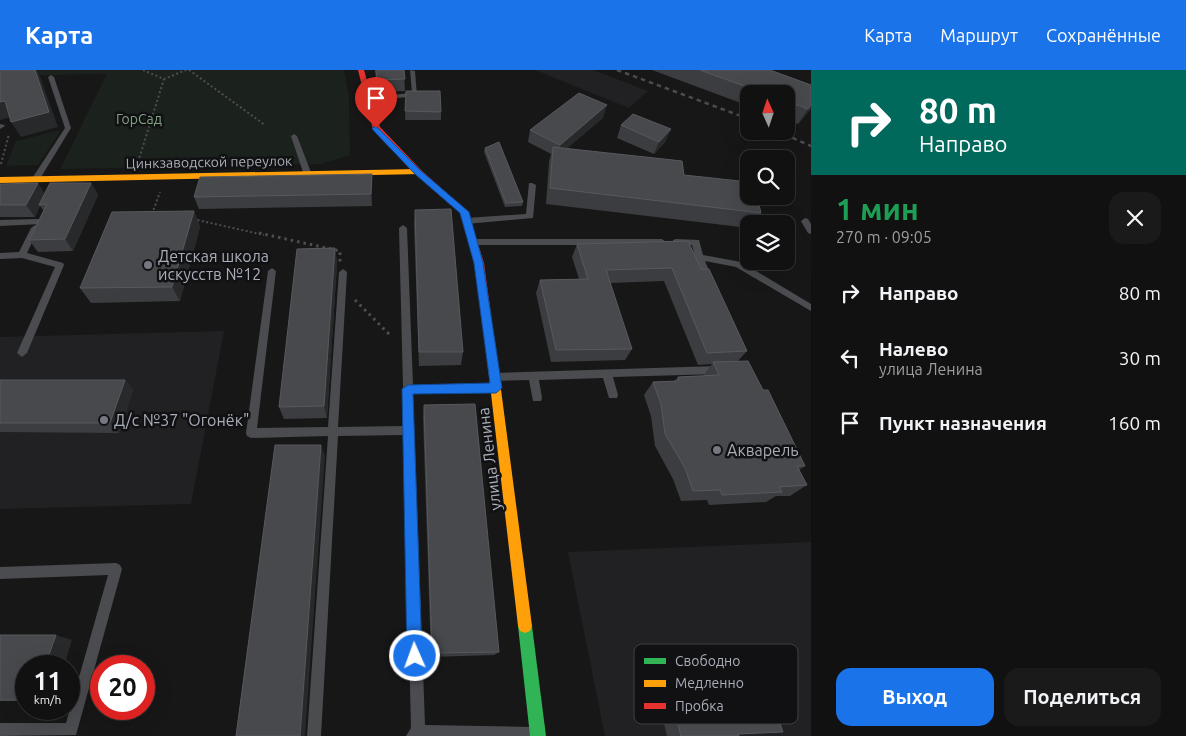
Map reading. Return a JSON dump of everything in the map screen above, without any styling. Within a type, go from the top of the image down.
[{"type":"street","name":"улица Ленина","points":[[361,70],[376,128],[418,172],[464,212],[479,263],[496,382],[538,735]]},
{"type":"street","name":"Цинкзаводской переулок","points":[[0,180],[35,180],[58,183],[418,172]]},
{"type":"lane","points":[[368,99],[415,95],[412,71]]},
{"type":"lane","points":[[35,180],[68,128],[51,77]]},
{"type":"lane","points":[[294,136],[308,175]]},
{"type":"lane","points":[[466,220],[530,216],[532,185]]},
{"type":"lane","points":[[22,255],[43,213]]},
{"type":"lane","points":[[805,220],[811,231]]},
{"type":"lane","points":[[0,223],[38,222]]},
{"type":"lane","points":[[403,228],[408,352],[407,430],[416,735],[538,735]]},
{"type":"lane","points":[[473,242],[696,242],[699,257],[714,292]]},
{"type":"lane","points":[[0,256],[22,255],[60,266],[22,353]]},
{"type":"lane","points":[[699,257],[738,264],[811,308]]},
{"type":"lane","points":[[272,271],[251,433],[407,430]]},
{"type":"lane","points":[[314,736],[335,432],[343,272]]},
{"type":"lane","points":[[408,389],[496,382],[532,376],[732,370]]},
{"type":"lane","points":[[607,374],[613,395]]},
{"type":"lane","points":[[532,376],[537,398]]},
{"type":"lane","points":[[0,572],[116,569],[71,730],[0,730]]},
{"type":"path","points":[[143,70],[164,79],[188,70],[265,125]]},
{"type":"path","points":[[138,162],[164,79]]},
{"type":"path","points":[[0,167],[9,139]]},
{"type":"path","points":[[150,219],[162,186]]},
{"type":"path","points":[[188,219],[197,219],[340,251],[340,285],[408,352]]},
{"type":"shaded area","points":[[535,70],[593,70],[648,91],[629,108]]},
{"type":"shaded area","name":"Д/с №37 \"Огонёк\"","points":[[224,331],[191,504],[0,509],[0,337]]},
{"type":"shaded area","points":[[811,542],[811,736],[605,736],[568,552]]},
{"type":"green space","name":"ГорСад","points":[[0,70],[344,70],[349,98],[350,155],[321,164],[60,169],[107,74],[0,76]]},
{"type":"green space","points":[[61,130],[38,165],[6,166],[16,141]]},
{"type":"building","points":[[0,70],[35,70],[49,112],[11,122],[5,101],[0,102]]},
{"type":"building","points":[[376,70],[404,70],[405,79],[377,80]]},
{"type":"building","points":[[700,70],[770,70],[811,85],[811,105],[808,109],[795,104],[795,85],[741,85]]},
{"type":"building","points":[[406,91],[440,91],[441,112],[405,111]]},
{"type":"building","points":[[579,93],[607,105],[560,145],[530,130]]},
{"type":"building","points":[[633,114],[671,129],[659,142],[621,125]]},
{"type":"building","points":[[499,142],[523,202],[506,203],[485,148]]},
{"type":"building","points":[[553,147],[682,161],[684,175],[740,181],[740,205],[759,205],[761,213],[550,188]]},
{"type":"building","points":[[372,174],[371,194],[194,197],[200,177]]},
{"type":"building","points":[[38,183],[26,205],[0,205],[0,184]]},
{"type":"building","points":[[50,183],[91,183],[65,239],[29,240],[47,204],[39,205]]},
{"type":"building","points":[[451,209],[463,352],[419,352],[415,210]]},
{"type":"building","name":"Детская школа искусств №12","points":[[194,211],[172,287],[80,288],[112,212]]},
{"type":"building","points":[[688,241],[701,269],[709,269],[747,351],[707,353],[672,268],[606,270],[632,349],[556,350],[540,280],[588,279],[577,244]]},
{"type":"building","points":[[335,248],[324,406],[279,407],[297,249]]},
{"type":"building","name":"Акварель","points":[[748,361],[763,390],[768,390],[805,466],[797,466],[807,485],[779,487],[782,492],[722,495],[720,490],[693,491],[685,468],[665,434],[661,404],[653,382],[679,381],[678,377],[719,375],[713,362]]},
{"type":"building","points":[[0,380],[125,380],[110,423],[0,423]]},
{"type":"building","points":[[475,404],[499,652],[432,653],[424,405]]},
{"type":"building","points":[[275,445],[321,445],[300,736],[236,736]]},
{"type":"building","points":[[0,635],[56,635],[49,655],[15,655],[15,700],[0,700]]},
{"type":"building","points":[[678,724],[780,724],[783,732],[738,734],[739,736],[681,736]]},
{"type":"railway","points":[[617,70],[740,116]]},
{"type":"railway","points":[[795,139],[811,146]]},
{"type":"traffic: fast","points":[[525,626],[538,736]]},
{"type":"traffic: slow","points":[[0,180],[418,172]]},
{"type":"traffic: slow","points":[[492,359],[525,626]]},
{"type":"traffic: jam","points":[[361,70],[376,128],[418,172],[464,212],[479,263],[492,359]]},
{"type":"place","name":"Детская школа искусств №12","points":[[148,265]]},
{"type":"place","name":"Д/с №37 \"Огонёк\"","points":[[104,420]]},
{"type":"place","name":"Акварель","points":[[717,450]]},
{"type":"route","points":[[376,128],[418,172],[464,212],[479,263],[496,388],[408,389],[407,430],[415,656]]}]
